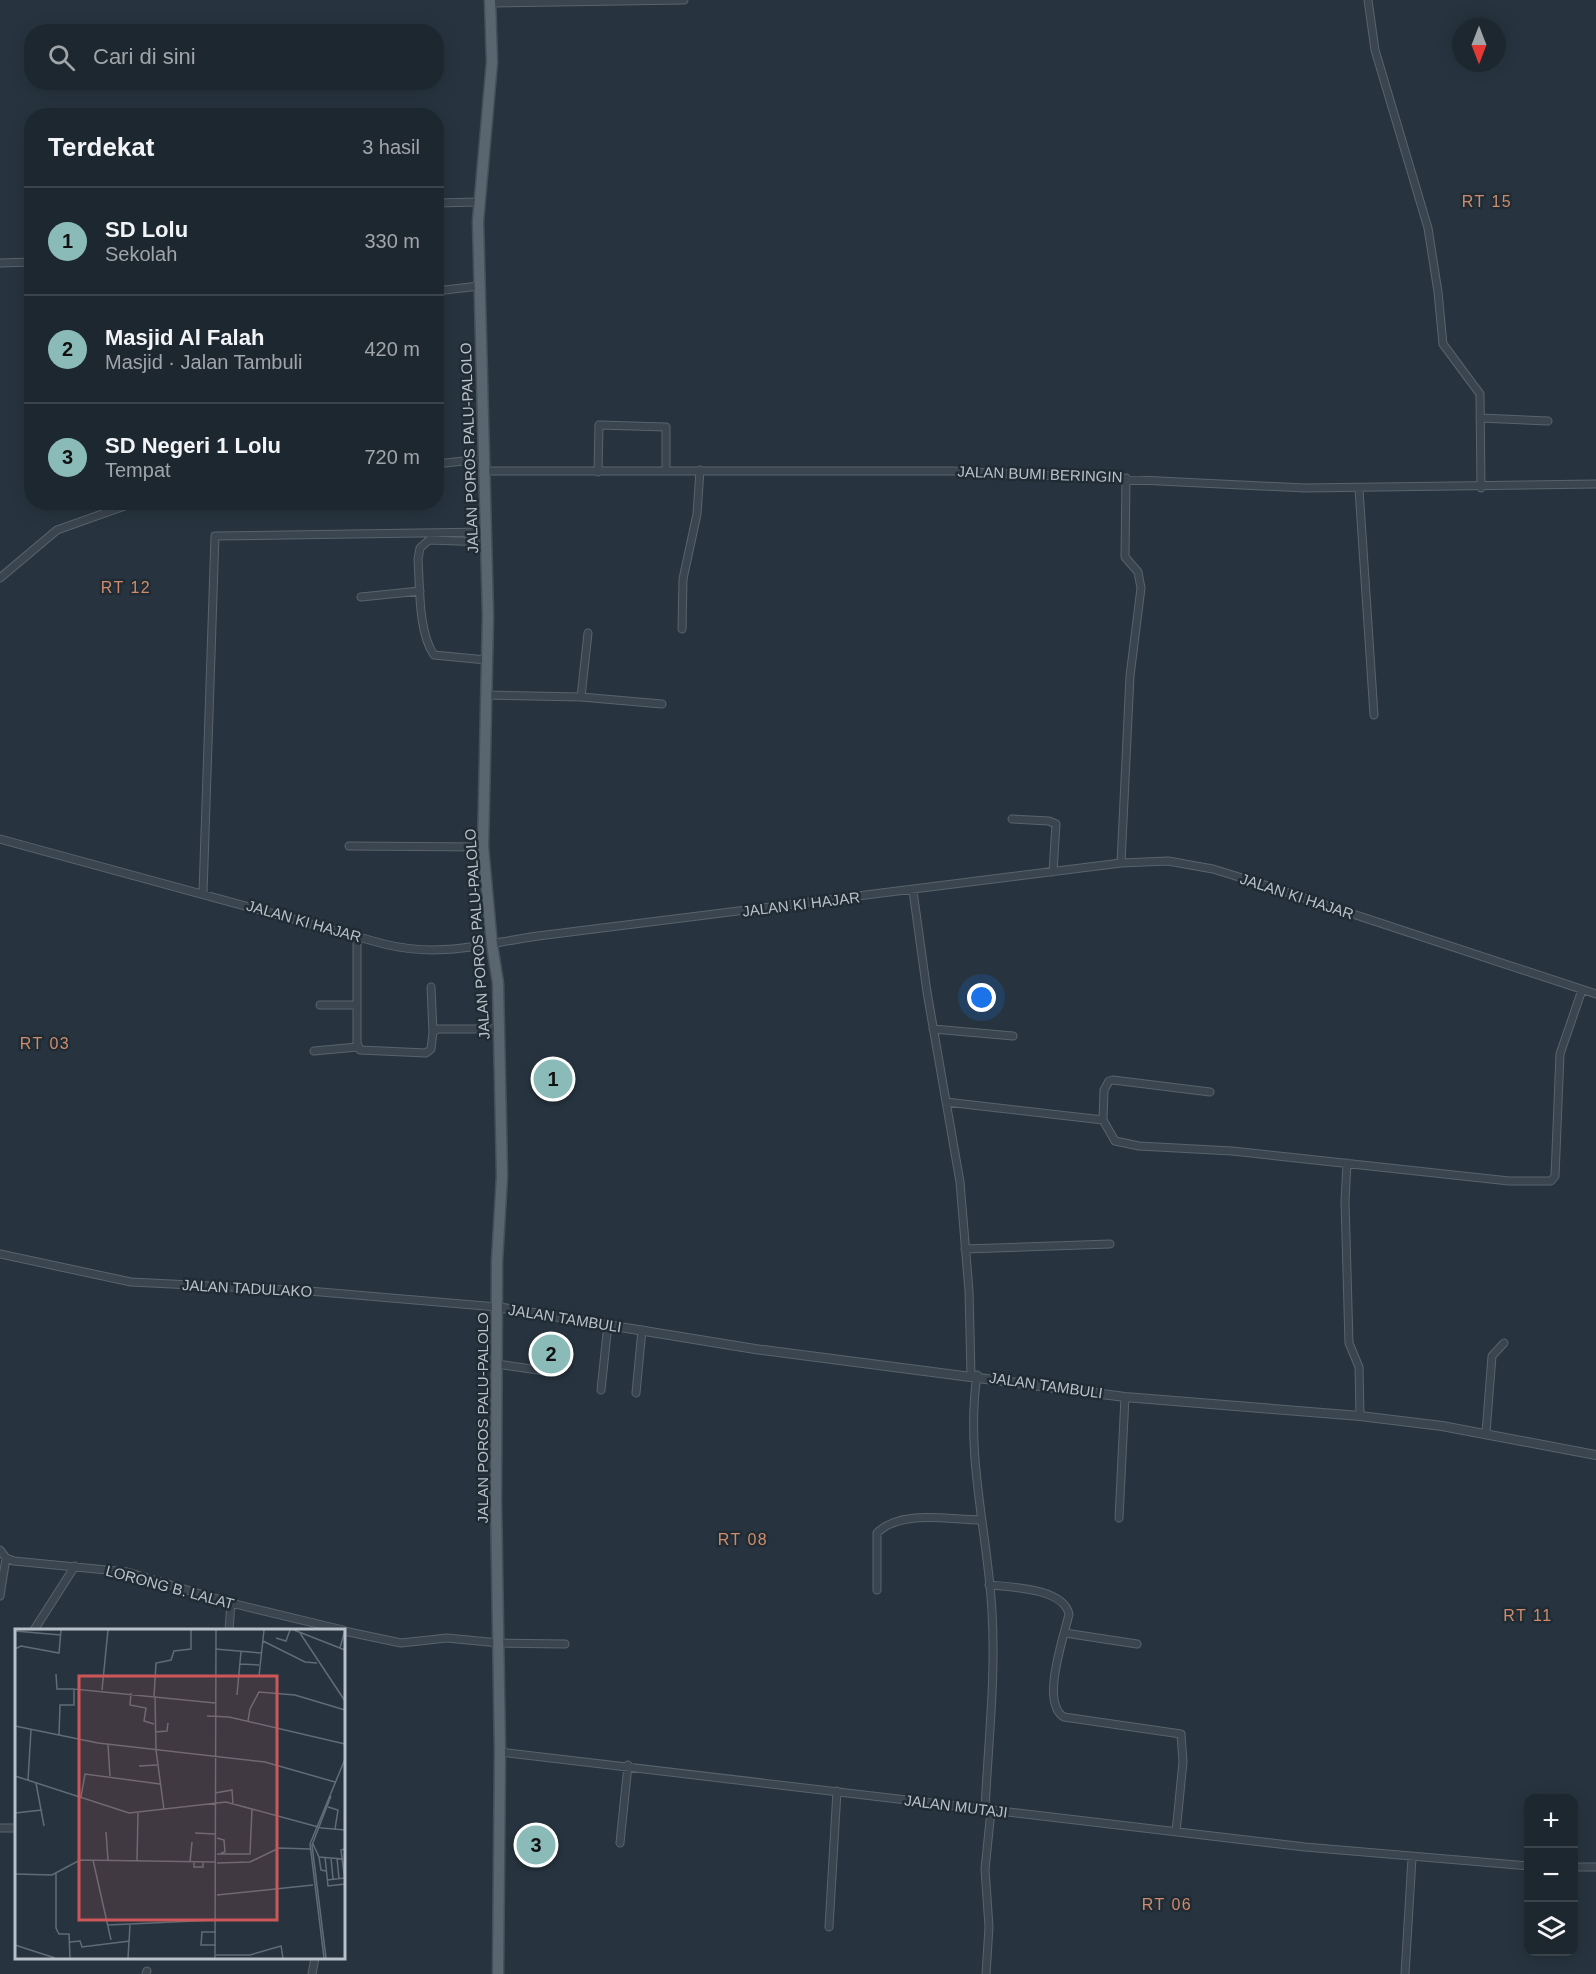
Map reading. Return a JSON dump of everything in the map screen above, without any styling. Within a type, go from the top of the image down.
[{"type":"main road","name":"JALAN POROS PALU-PALOLO","points":[[490,2],[492,62],[479,202],[479,286],[486,537],[483,846],[492,945],[498,983],[502,1176],[497,1307],[500,1752],[498,1974]]},
{"type":"street","points":[[490,2],[684,0]]},
{"type":"street","points":[[1368,0],[1375,50],[1428,228],[1443,344],[1480,394],[1481,488]]},
{"type":"street","points":[[444,203],[479,202]]},
{"type":"street","points":[[0,263],[24,262]]},
{"type":"street","points":[[444,290],[479,286]]},
{"type":"street","points":[[1480,417],[1548,421]]},
{"type":"street","points":[[598,472],[599,425],[666,427],[666,470]]},
{"type":"street","points":[[444,464],[483,459]]},
{"type":"street","points":[[682,629],[683,579],[697,514],[700,470]]},
{"type":"street","name":"JALAN BUMI BERINGIN","points":[[483,471],[914,470],[1359,489],[1596,484]]},
{"type":"street","points":[[1121,863],[1130,676],[1141,588],[1137,572],[1125,557],[1126,478]]},
{"type":"street","points":[[1359,489],[1374,715]]},
{"type":"street","points":[[0,578],[57,530],[113,510]]},
{"type":"street","points":[[203,893],[215,536],[486,537]]},
{"type":"street","points":[[486,537],[426,541],[419,552],[420,591],[428,645],[434,655],[486,660]]},
{"type":"street","points":[[361,597],[420,591]]},
{"type":"street","points":[[581,697],[588,633]]},
{"type":"street","points":[[485,695],[581,697],[662,704]]},
{"type":"street","points":[[1012,819],[1049,821],[1056,824],[1053,872]]},
{"type":"street","name":"JALAN KI HAJAR","points":[[0,839],[411,951],[451,951],[538,936],[914,891],[1121,863],[1168,861],[1213,869],[1596,994]]},
{"type":"street","points":[[349,846],[483,846]]},
{"type":"street","points":[[914,891],[933,1029],[960,1182],[974,1375],[973,1438],[980,1520],[989,1585],[992,1637],[985,1869],[989,1927],[986,1974]]},
{"type":"street","points":[[357,936],[357,1047]]},
{"type":"street","points":[[314,1051],[357,1047],[365,1051],[428,1052],[433,1032],[431,987]]},
{"type":"street","points":[[1210,1092],[1113,1080],[1106,1084],[1104,1090],[1103,1120],[1112,1138],[1131,1144],[1516,1181],[1554,1179],[1560,1054],[1582,990]]},
{"type":"street","points":[[320,1005],[356,1005]]},
{"type":"street","points":[[433,1032],[441,1029],[499,1029]]},
{"type":"street","points":[[933,1029],[1013,1036]]},
{"type":"street","points":[[946,1102],[1103,1120]]},
{"type":"street","points":[[1347,1163],[1345,1201],[1348,1343],[1359,1367],[1360,1416]]},
{"type":"street","points":[[965,1249],[1110,1244]]},
{"type":"street","name":"JALAN TADULAKO","points":[[0,1254],[131,1282],[309,1291],[497,1307]]},
{"type":"street","name":"JALAN TAMBULI","points":[[497,1307],[755,1349],[974,1375],[1125,1396],[1360,1416],[1486,1433],[1596,1455]]},
{"type":"street","points":[[601,1390],[608,1324]]},
{"type":"street","points":[[636,1393],[642,1330]]},
{"type":"street","points":[[1486,1433],[1492,1356],[1504,1343]]},
{"type":"street","points":[[497,1364],[545,1371]]},
{"type":"street","points":[[1119,1518],[1125,1396]]},
{"type":"street","points":[[877,1590],[877,1533],[885,1525],[897,1520],[915,1519],[980,1520]]},
{"type":"street","points":[[0,1550],[6,1558],[0,1596]]},
{"type":"street","name":"LORONG B. LALAT","points":[[6,1558],[23,1563],[127,1572],[231,1603],[339,1629]]},
{"type":"street","points":[[35,1629],[75,1566]]},
{"type":"street","points":[[989,1585],[1029,1589],[1060,1600],[1068,1608],[1069,1614],[1053,1687],[1055,1707],[1059,1714],[1064,1717],[1182,1735],[1183,1762],[1176,1832]]},
{"type":"street","points":[[229,1629],[231,1603]]},
{"type":"street","name":"LORONG B. LALAT","points":[[345,1630],[395,1642],[447,1638],[499,1643],[565,1644]]},
{"type":"street","points":[[1065,1633],[1137,1644]]},
{"type":"street","name":"JALAN MUTAJI","points":[[500,1752],[1176,1832],[1412,1858],[1524,1866]]},
{"type":"street","points":[[620,1843],[628,1766]]},
{"type":"street","points":[[829,1927],[837,1791]]},
{"type":"street","points":[[1405,1974],[1412,1858]]},
{"type":"street","points":[[1578,1867],[1596,1867]]},
{"type":"street","points":[[312,1974],[315,1959]]},
{"type":"place","name":"SD Lolu","points":[[553,1079]]},
{"type":"place","name":"Masjid Al Falah","points":[[551,1354]]},
{"type":"place","name":"SD Negeri 1 Lolu","points":[[536,1845]]},
{"type":"district","name":"RT 15","points":[[1487,201]]},
{"type":"district","name":"RT 12","points":[[126,587]]},
{"type":"district","name":"RT 03","points":[[45,1043]]},
{"type":"district","name":"RT 08","points":[[743,1539]]},
{"type":"district","name":"RT 11","points":[[1528,1615]]},
{"type":"district","name":"RT 06","points":[[1167,1904]]}]
